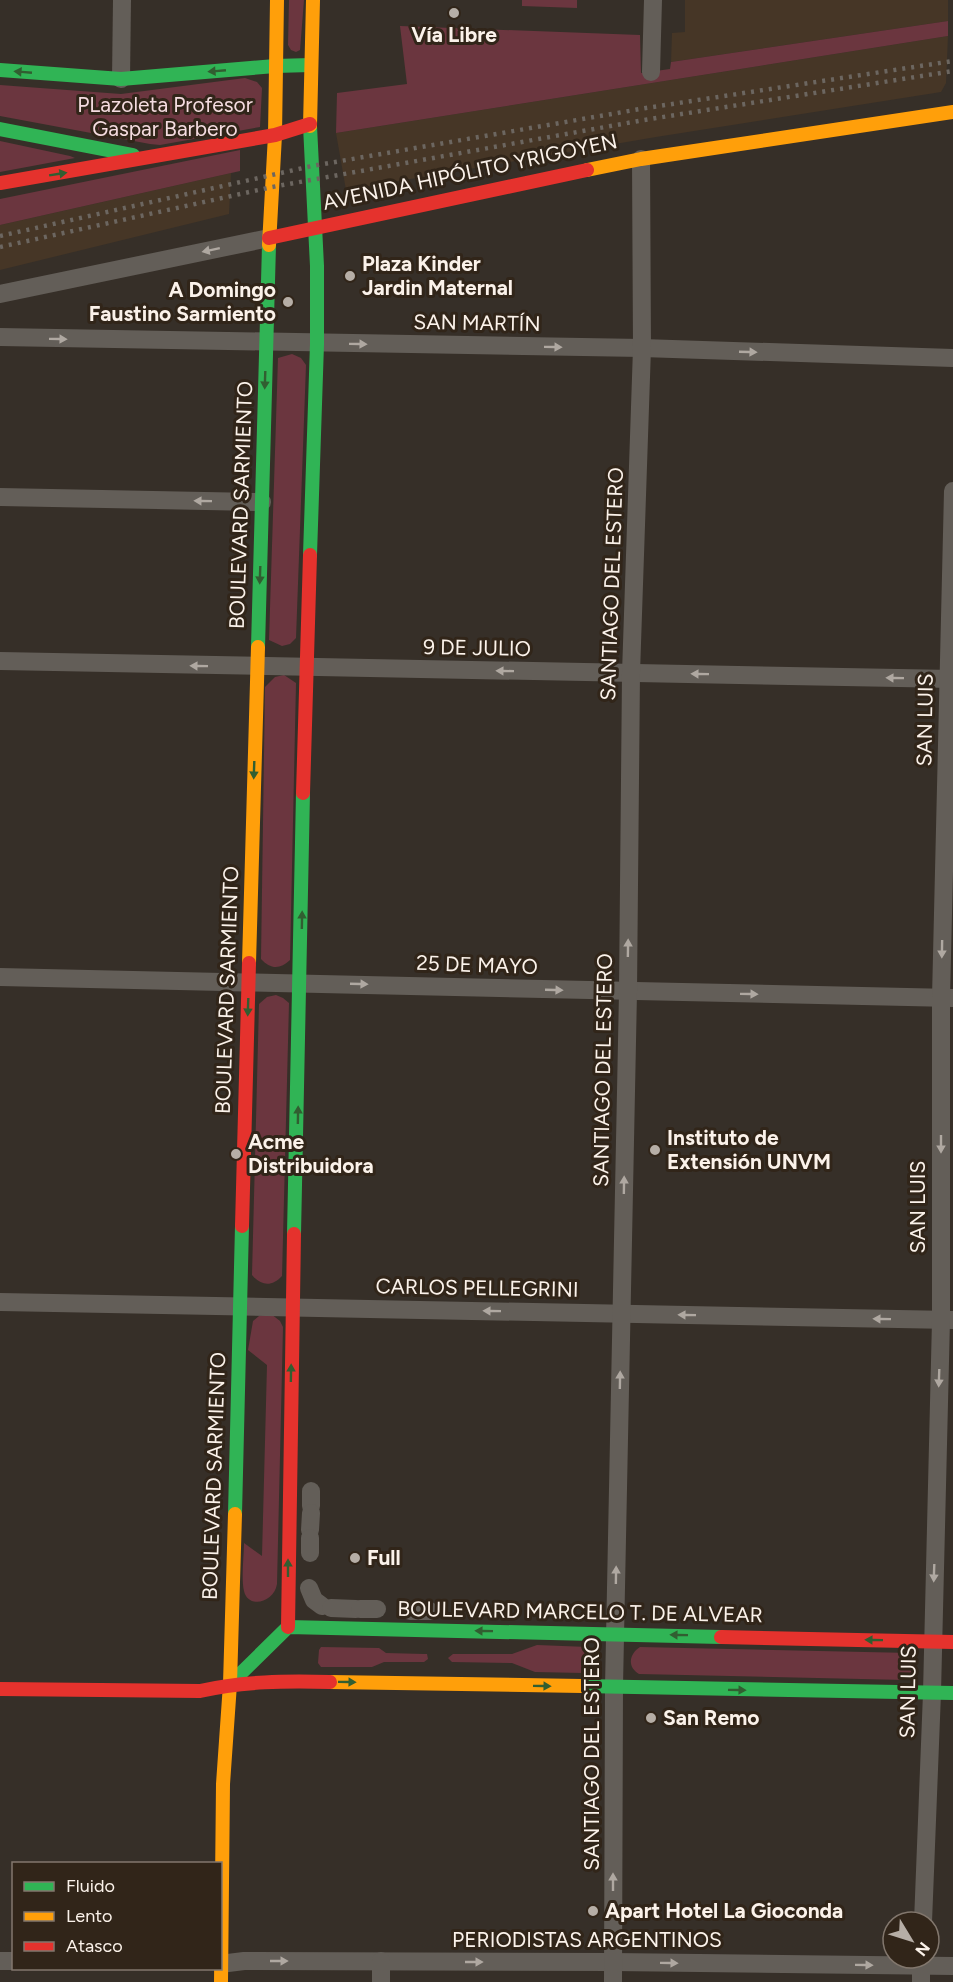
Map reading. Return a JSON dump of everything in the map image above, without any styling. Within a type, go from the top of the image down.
[{"type":"main road","name":"BOULEVARD SARMIENTO","points":[[222,1905],[269,238],[275,135],[277,0]]},
{"type":"main road","points":[[230,1684],[288,1627],[306,667],[317,344],[317,266],[310,124],[313,0]]},
{"type":"main road","points":[[0,70],[121,79],[311,65]]},
{"type":"main road","name":"AVENIDA HIPÓLITO YRIGOYEN","points":[[269,238],[641,159],[953,112]]},
{"type":"main road","points":[[0,183],[275,135],[310,124]]},
{"type":"main road","points":[[0,129],[147,158]]},
{"type":"main road","name":"BOULEVARD MARCELO T. DE ALVEAR","points":[[288,1627],[953,1642]]},
{"type":"main road","points":[[177,1677],[200,1678],[230,1684]]},
{"type":"main road","points":[[0,1689],[200,1691],[230,1684],[288,1682],[953,1693]]},
{"type":"street","points":[[121,79],[122,0]]},
{"type":"street","points":[[651,72],[653,0]]},
{"type":"street","name":"SANTIAGO DEL ESTERO","points":[[613,1982],[614,1687],[628,992],[631,673],[642,348],[641,159]]},
{"type":"street","name":"AVENIDA HIPÓLITO YRIGOYEN","points":[[0,294],[269,238]]},
{"type":"street","name":"SAN MARTÍN","points":[[0,338],[642,348],[953,358]]},
{"type":"street","name":"SAN LUIS","points":[[923,1910],[932,1642],[947,1320],[947,998],[953,491]]},
{"type":"street","points":[[0,497],[262,502]]},
{"type":"street","name":"9 DE JULIO","points":[[0,662],[950,679]]},
{"type":"street","name":"25 DE MAYO","points":[[0,977],[947,998]]},
{"type":"street","name":"CARLOS PELLEGRINI","points":[[0,1302],[947,1320]]},
{"type":"street","points":[[309,1588],[314,1600],[326,1607],[364,1609]]},
{"type":"street","points":[[410,1611],[430,1611]]},
{"type":"street","name":"PERIODISTAS ARGENTINOS","points":[[222,1965],[244,1961],[613,1962],[881,1968]]},
{"type":"street","points":[[381,1961],[381,1982]]},
{"type":"shaded area","points":[[685,0],[948,0],[948,21],[671,62],[672,33],[685,32]]},
{"type":"shaded area","points":[[948,36],[946,83],[941,92],[656,137],[346,190],[336,133]]},
{"type":"shaded area","points":[[231,173],[229,214],[0,270],[0,225]]},
{"type":"green space","points":[[289,0],[304,0],[300,50],[296,52],[288,45]]},
{"type":"green space","points":[[522,0],[577,0],[577,8],[522,6]]},
{"type":"green space","points":[[948,21],[948,36],[336,133],[337,93],[407,84],[400,26],[640,35],[641,73],[670,69],[671,62]]},
{"type":"green space","name":"PLazoleta Profesor Gaspar Barbero","points":[[245,78],[257,82],[262,88],[260,127],[160,145],[0,116],[0,85],[121,94]]},
{"type":"green space","points":[[0,141],[70,156],[75,158],[0,172]]},
{"type":"green space","points":[[240,150],[240,171],[0,225],[0,199]]},
{"type":"green space","points":[[292,354],[301,358],[306,365],[296,638],[290,644],[282,646],[269,640],[278,358]]},
{"type":"green space","points":[[284,675],[296,683],[290,960],[275,967],[261,959],[265,687],[275,677]]},
{"type":"green space","points":[[276,995],[289,1003],[282,1276],[267,1284],[252,1275],[259,1004],[267,997]]},
{"type":"green space","points":[[271,1314],[280,1321],[283,1327],[277,1584],[271,1596],[255,1602],[246,1597],[243,1586],[244,1543],[262,1556],[267,1365],[248,1350],[253,1321],[259,1316]]},
{"type":"green space","points":[[537,1645],[588,1647],[594,1653],[594,1665],[583,1673],[535,1672],[512,1663],[452,1662],[448,1658],[453,1654],[512,1654]]},
{"type":"green space","points":[[321,1647],[379,1648],[386,1653],[427,1654],[428,1659],[424,1662],[384,1662],[372,1667],[321,1667],[318,1663]]},
{"type":"green space","points":[[640,1647],[911,1653],[916,1668],[913,1675],[906,1680],[639,1674],[633,1668],[631,1660]]},
{"type":"railway","points":[[0,236],[312,166],[646,108],[953,61]]},
{"type":"railway","points":[[0,247],[272,187],[644,120],[953,71]]},
{"type":"traffic: fast","points":[[0,70],[121,79],[311,65]]},
{"type":"traffic: fast","points":[[310,126],[317,266],[317,344],[310,555]]},
{"type":"traffic: fast","points":[[0,129],[133,155]]},
{"type":"traffic: fast","points":[[258,647],[269,245]]},
{"type":"traffic: fast","points":[[294,1234],[303,793]]},
{"type":"traffic: fast","points":[[235,1514],[242,1226]]},
{"type":"traffic: fast","points":[[230,1684],[288,1627],[721,1637]]},
{"type":"traffic: fast","points":[[582,1686],[953,1693]]},
{"type":"traffic: slow","points":[[269,245],[275,135],[277,0]]},
{"type":"traffic: slow","points":[[310,126],[313,0]]},
{"type":"traffic: slow","points":[[587,170],[641,159],[953,112]]},
{"type":"traffic: slow","points":[[249,963],[258,647]]},
{"type":"traffic: slow","points":[[222,1883],[223,1784],[230,1684],[235,1514]]},
{"type":"traffic: slow","points":[[330,1682],[582,1686]]},
{"type":"traffic: slow","points":[[221,1970],[221,1982]]},
{"type":"traffic: jam","points":[[0,183],[275,135],[310,124]]},
{"type":"traffic: jam","points":[[269,238],[587,170]]},
{"type":"traffic: jam","points":[[303,793],[310,555]]},
{"type":"traffic: jam","points":[[242,1226],[249,963]]},
{"type":"traffic: jam","points":[[288,1627],[294,1234]]},
{"type":"traffic: jam","points":[[721,1637],[953,1642]]},
{"type":"traffic: jam","points":[[0,1689],[200,1691],[248,1683],[330,1682]]},
{"type":"place","name":"Vía Libre","points":[[454,13]]},
{"type":"place","name":"Plaza Kinder Jardin Maternal","points":[[350,276]]},
{"type":"place","name":"A Domingo Faustino Sarmiento","points":[[288,302]]},
{"type":"place","name":"Instituto de Extensión UNVM","points":[[655,1150]]},
{"type":"place","name":"Acme Distribuidora","points":[[236,1154]]},
{"type":"place","name":"Full","points":[[355,1558]]},
{"type":"place","name":"San Remo","points":[[651,1718]]},
{"type":"place","name":"Apart Hotel La Gioconda","points":[[593,1911]]}]
